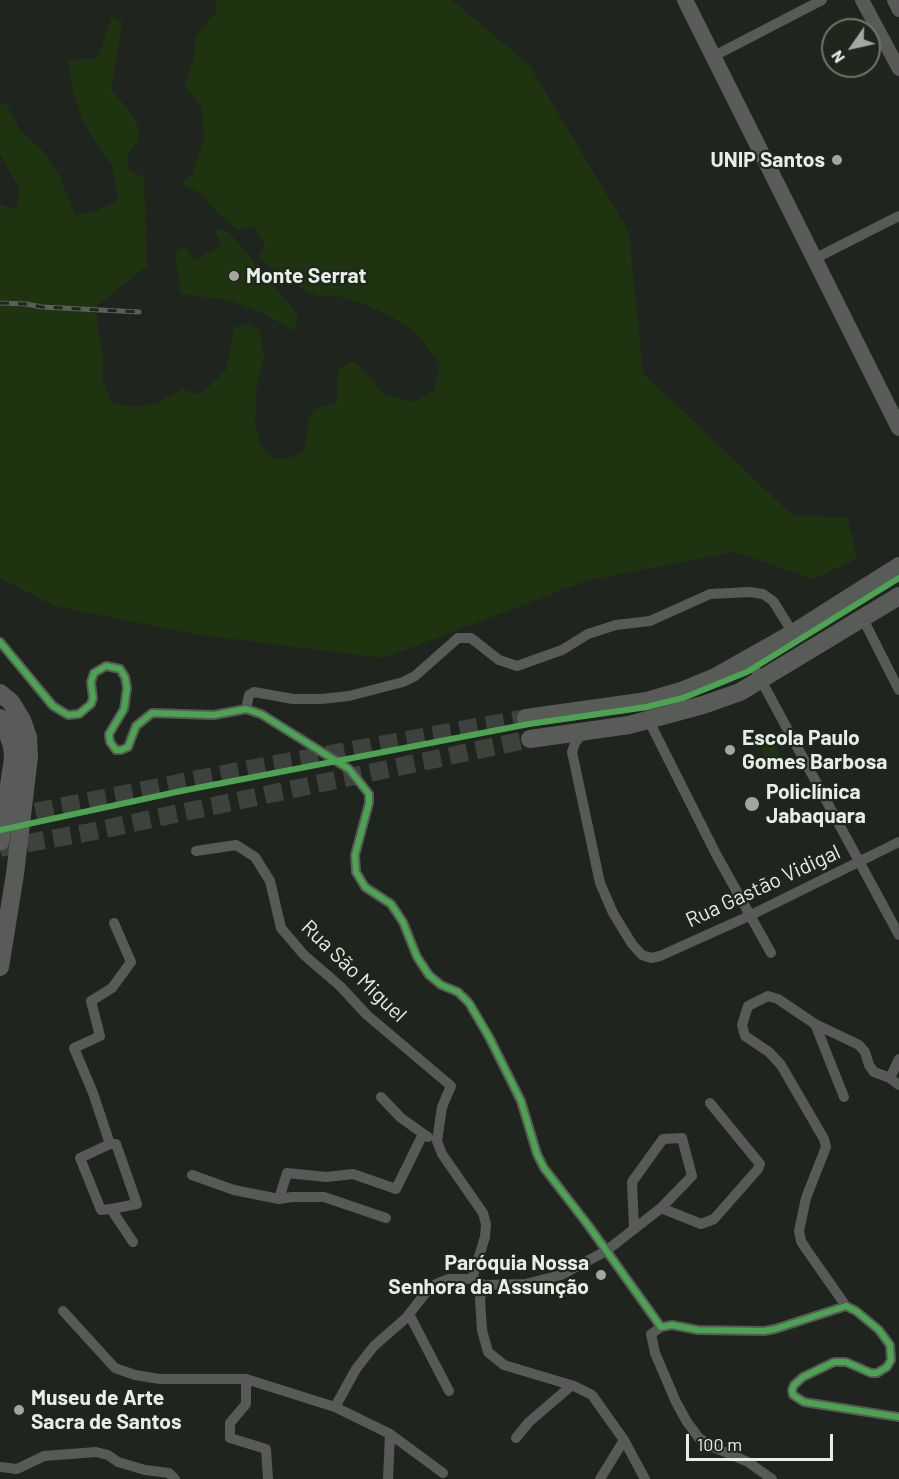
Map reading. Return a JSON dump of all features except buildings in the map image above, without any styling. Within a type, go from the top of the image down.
[{"type":"main road","points":[[685,0],[899,428]]},
{"type":"main road","points":[[526,718],[647,701],[715,677],[793,633],[899,566]]},
{"type":"main road","points":[[530,739],[584,733],[648,721],[740,692],[899,596]]},
{"type":"main road","points":[[0,693],[16,709],[24,725],[28,736],[29,757],[14,813],[0,842]]},
{"type":"main road","points":[[0,718],[12,746],[15,874],[0,967]]},
{"type":"street","points":[[714,56],[822,0]]},
{"type":"street","points":[[862,0],[899,69]]},
{"type":"street","points":[[894,0],[899,10]]},
{"type":"street","points":[[814,259],[899,216]]},
{"type":"street","points":[[246,710],[249,696],[254,692],[293,699],[321,699],[349,696],[403,682],[415,676],[458,638],[471,638],[499,660],[517,666],[562,650],[588,634],[616,625],[650,621],[710,594],[750,592],[763,594],[773,601],[793,633]]},
{"type":"street","points":[[863,619],[899,690]]},
{"type":"street","points":[[0,642],[53,706],[68,715],[79,714],[91,704],[93,695],[91,682],[94,673],[106,666],[120,669],[127,684],[126,701],[109,738],[114,748],[119,751],[128,747],[136,726],[152,713],[214,715],[246,710],[261,714],[348,769],[369,794],[369,803],[355,855],[356,872],[365,887],[391,904],[403,922],[417,957],[429,975],[441,986],[458,992],[468,1003],[489,1037],[521,1101],[540,1161],[661,1327]]},
{"type":"street","points":[[749,658],[899,935]]},
{"type":"street","points":[[648,721],[749,916],[771,953]]},
{"type":"street","name":"Rua Gastão Vidigal","points":[[584,733],[575,743],[572,752],[600,883],[613,913],[632,944],[642,955],[660,956],[749,916],[899,842]]},
{"type":"street","name":"Rua São Miguel","points":[[196,851],[236,845],[255,857],[270,881],[281,928],[304,955],[340,986],[367,1015],[451,1086],[442,1107],[437,1141]]},
{"type":"street","points":[[110,1144],[92,1088],[74,1048],[100,1036],[91,1001],[112,988],[131,962],[114,923]]},
{"type":"street","points":[[899,1085],[890,1078],[874,1072],[865,1052],[859,1045],[815,1023],[791,1006],[768,996],[748,1006],[742,1025],[745,1036],[769,1052],[781,1065],[824,1139],[826,1147],[806,1198],[799,1231],[801,1241],[846,1306],[874,1325],[890,1345],[891,1360],[887,1367],[877,1373],[871,1373],[846,1362],[834,1362],[794,1384],[793,1395],[804,1402],[899,1418]]},
{"type":"street","points":[[815,1023],[844,1097]]},
{"type":"street","points":[[890,1078],[899,1059]]},
{"type":"street","points":[[381,1097],[400,1119],[437,1141],[442,1154],[483,1213],[486,1224],[485,1237],[472,1279]]},
{"type":"street","points":[[661,1208],[701,1224],[714,1219],[758,1169],[760,1164],[710,1103]]},
{"type":"street","points":[[279,1200],[287,1173],[326,1177],[353,1174],[396,1189],[423,1134]]},
{"type":"street","points":[[335,1407],[356,1369],[374,1346],[409,1314],[427,1291],[436,1284],[447,1280],[472,1279],[484,1285],[525,1284],[561,1275],[606,1251],[661,1208],[692,1176],[682,1138],[663,1139],[632,1182],[634,1228]]},
{"type":"street","points":[[110,1144],[116,1144],[137,1204],[111,1209],[101,1210],[80,1158],[110,1144]]},
{"type":"street","points":[[192,1175],[234,1190],[279,1200],[292,1197],[324,1197],[386,1218]]},
{"type":"street","points":[[111,1209],[133,1242]]},
{"type":"street","points":[[484,1285],[480,1299],[482,1330],[488,1352],[504,1365],[592,1395],[624,1440],[645,1479]]},
{"type":"street","points":[[772,1479],[748,1462],[711,1446],[699,1438],[676,1402],[655,1353],[651,1334],[661,1327],[672,1325],[698,1330],[764,1331],[846,1306]]},
{"type":"street","points":[[63,1311],[115,1368],[135,1375],[160,1379],[246,1379],[335,1407],[390,1434],[443,1473]]},
{"type":"street","points":[[409,1314],[449,1391]]},
{"type":"street","points":[[246,1379],[246,1404],[230,1422],[230,1438],[266,1449],[268,1479]]},
{"type":"street","points":[[516,1438],[529,1422],[571,1386]]},
{"type":"street","points":[[388,1479],[390,1434]]},
{"type":"street","points":[[600,1479],[624,1440]]},
{"type":"street","points":[[0,1467],[17,1469],[44,1456],[96,1452],[108,1455],[118,1462],[145,1470],[169,1473],[175,1479]]},
{"type":"green space","points":[[215,0],[452,0],[530,66],[629,232],[643,373],[792,515],[848,518],[857,559],[813,579],[735,552],[589,580],[384,658],[194,634],[54,606],[0,578],[0,204],[16,210],[20,190],[0,154],[0,106],[5,101],[20,130],[43,151],[60,177],[75,215],[94,212],[118,201],[113,167],[82,119],[72,88],[68,62],[97,59],[112,17],[122,21],[111,90],[128,109],[140,130],[138,141],[130,151],[127,160],[130,171],[144,177],[147,266],[97,305],[97,324],[103,356],[102,378],[113,404],[136,407],[156,403],[183,389],[200,395],[226,370],[234,327],[247,324],[259,329],[264,358],[257,383],[255,422],[260,443],[273,459],[290,458],[305,451],[308,421],[313,410],[337,402],[338,370],[353,361],[385,395],[416,402],[434,390],[440,364],[416,333],[387,314],[360,303],[337,296],[319,296],[304,290],[258,258],[265,244],[257,234],[255,226],[238,230],[199,192],[186,187],[183,182],[192,174],[205,138],[201,108],[185,86],[193,61],[196,36],[217,11]]},
{"type":"green space","points":[[221,229],[229,232],[298,315],[295,331],[260,312],[229,300],[181,294],[175,252],[186,247],[194,260],[222,245],[214,230]]},
{"type":"green space","points":[[769,733],[781,757],[768,763],[756,739]]},
{"type":"tunnel","points":[[9,817],[249,769],[526,718]]},
{"type":"tunnel","points":[[0,848],[90,832],[530,739]]},
{"type":"railway","points":[[0,303],[139,312]]},
{"type":"cycle path","points":[[0,830],[181,791],[529,724],[646,707],[683,698],[747,672],[899,578]]},
{"type":"cycle path","points":[[0,642],[53,706],[68,715],[79,714],[91,704],[93,698],[91,682],[94,673],[106,666],[120,669],[125,677],[127,688],[124,709],[109,734],[110,742],[116,750],[128,747],[136,726],[152,713],[214,715],[246,709],[261,714],[349,769],[369,794],[369,803],[355,855],[356,872],[365,887],[391,904],[403,922],[417,957],[429,975],[441,985],[458,992],[469,1003],[521,1101],[537,1154],[544,1168],[661,1327],[672,1325],[698,1330],[764,1331],[846,1306],[856,1311],[879,1330],[890,1345],[891,1360],[887,1367],[877,1373],[871,1373],[846,1362],[834,1362],[803,1377],[794,1385],[793,1395],[804,1402],[899,1417]]},
{"type":"place","name":"UNIP Santos","points":[[837,160]]},
{"type":"place","name":"Monte Serrat","points":[[234,276]]},
{"type":"place","name":"Escola Paulo Gomes Barbosa","points":[[730,750]]},
{"type":"place","name":"Policlínica Jabaquara","points":[[752,804]]},
{"type":"place","name":"Paróquia Nossa Senhora da Assunção","points":[[601,1275]]},
{"type":"place","name":"Museu de Arte Sacra de Santos","points":[[19,1410]]}]
